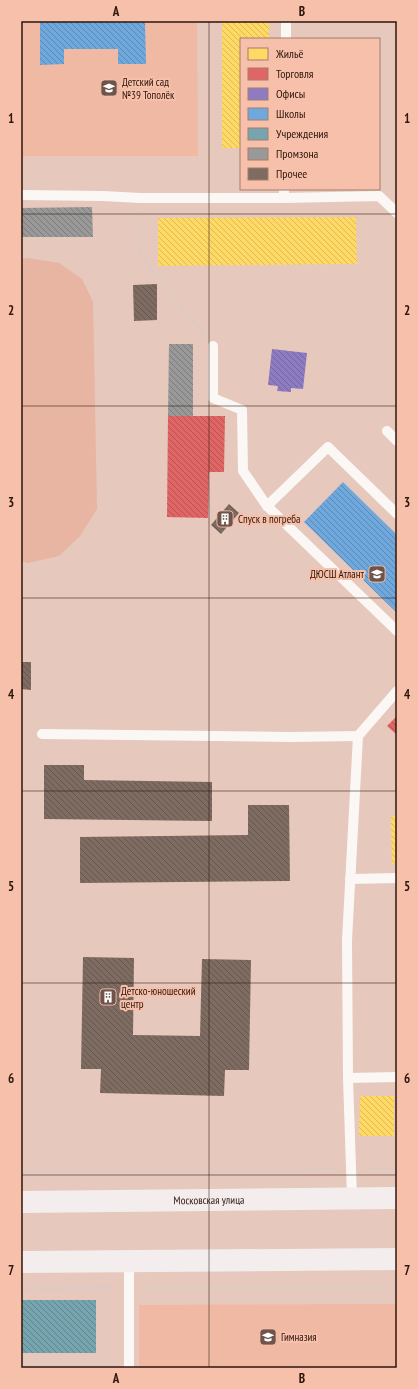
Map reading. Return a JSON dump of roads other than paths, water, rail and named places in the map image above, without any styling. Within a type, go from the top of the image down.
[{"type":"main road","name":"Московская улица","points":[[21,1202],[397,1198]]},
{"type":"main road","points":[[21,1262],[397,1259]]},
{"type":"lane","points":[[286,21],[286,38]]},
{"type":"lane","points":[[21,195],[140,198],[284,193],[380,196],[397,213]]},
{"type":"lane","points":[[213,346],[213,398],[242,410],[243,471],[267,506],[396,628]]},
{"type":"lane","points":[[387,431],[397,441]]},
{"type":"lane","points":[[267,506],[328,447],[397,514]]},
{"type":"lane","points":[[352,1198],[348,1078],[347,940],[358,736],[397,691]]},
{"type":"lane","points":[[42,734],[290,737],[358,736]]},
{"type":"lane","points":[[350,879],[397,878]]},
{"type":"lane","points":[[348,1078],[397,1077]]},
{"type":"lane","points":[[128,1262],[129,1368]]},
{"type":"place","name":"Детский сад №39 Тополёк","points":[[109,88]]},
{"type":"place","name":"Спуск в погреба","points":[[225,519]]},
{"type":"place","name":"ДЮСШ Атлант","points":[[377,574]]},
{"type":"place","name":"Детско-юношеский центр","points":[[108,997]]},
{"type":"place","name":"Гимназия","points":[[268,1337]]}]
